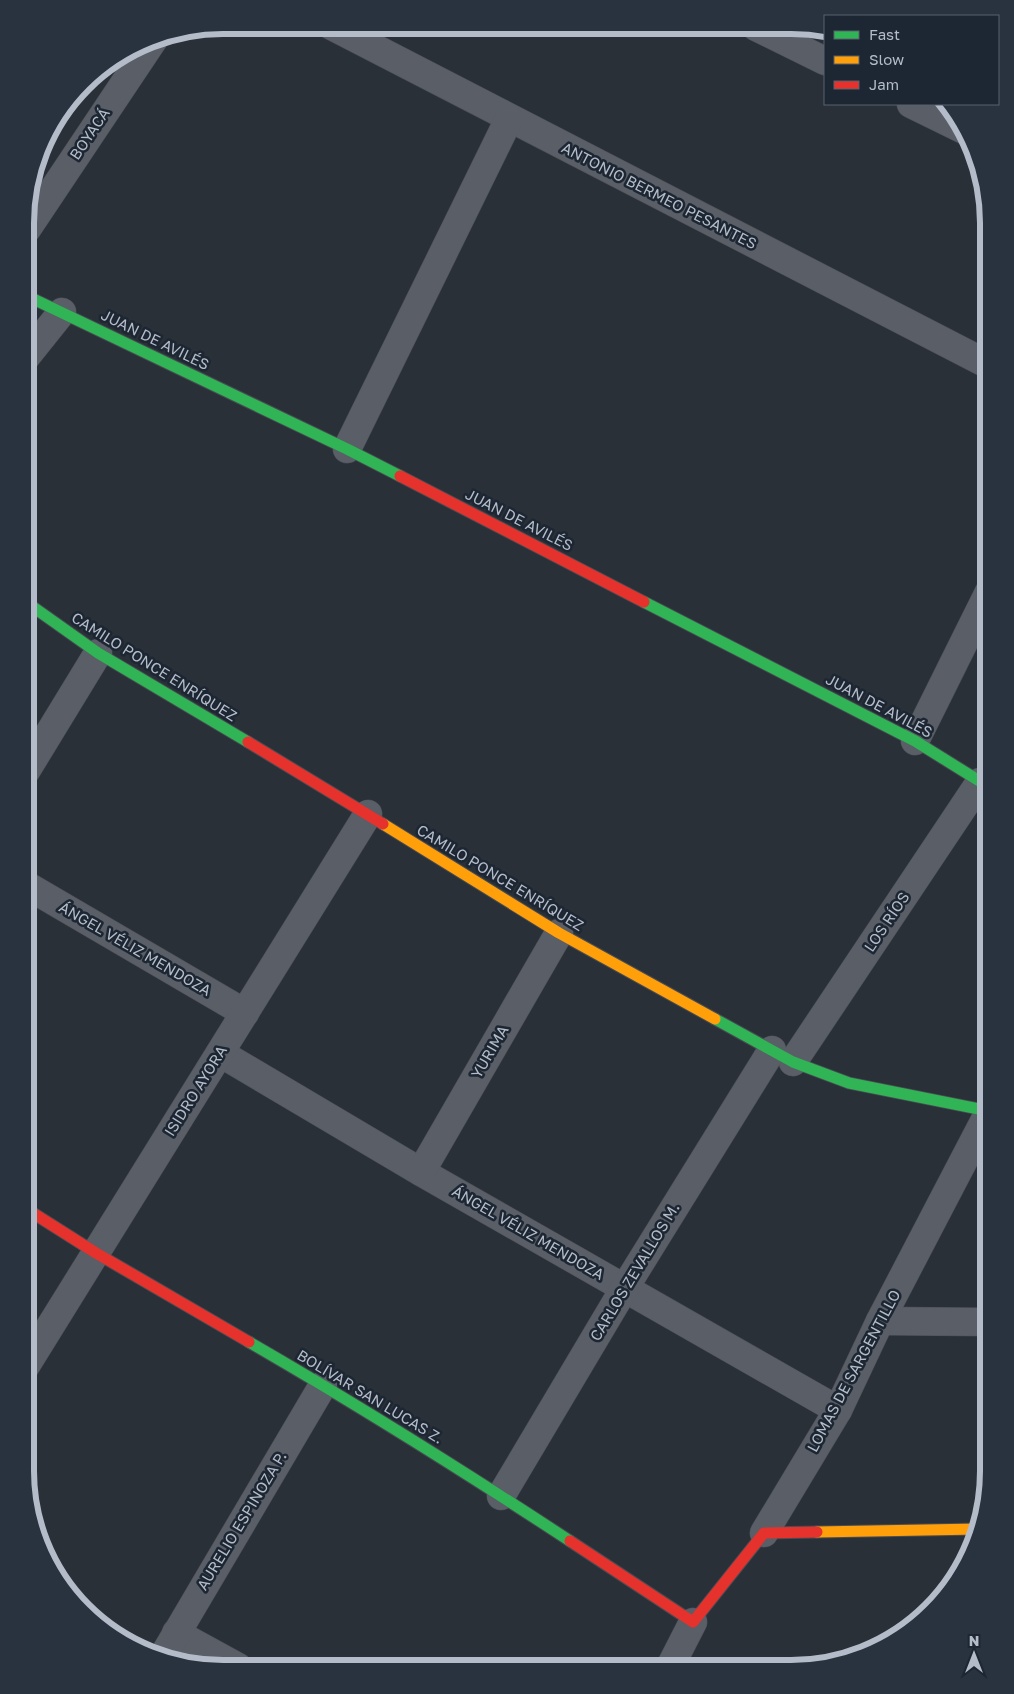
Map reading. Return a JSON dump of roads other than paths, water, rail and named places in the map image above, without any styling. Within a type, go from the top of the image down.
[{"type":"street","name":"ANTONIO BERMEO PESANTES","points":[[347,34],[980,360]]},
{"type":"street","points":[[772,34],[824,60]]},
{"type":"street","name":"BOYACÁ","points":[[34,219],[147,50]]},
{"type":"street","points":[[913,105],[952,124]]},
{"type":"street","points":[[347,449],[509,119]]},
{"type":"street","name":"JUAN DE AVILÉS","points":[[34,300],[347,449],[915,741],[980,782]]},
{"type":"street","points":[[34,347],[62,312]]},
{"type":"street","name":"CAMILO PONCE ENRÍQUEZ","points":[[34,608],[98,653],[368,814],[559,933],[782,1056],[849,1082],[980,1109]]},
{"type":"street","points":[[915,741],[980,610]]},
{"type":"street","points":[[34,758],[98,653]]},
{"type":"street","name":"LOS RÍOS","points":[[782,1056],[980,792]]},
{"type":"street","name":"ISIDRO AYORA","points":[[34,1353],[368,814]]},
{"type":"street","name":"ÁNGEL VÉLIZ MENDOZA","points":[[34,890],[245,1013]]},
{"type":"street","name":"YURIMA","points":[[421,1172],[559,933]]},
{"type":"street","name":"ÁNGEL VÉLIZ MENDOZA","points":[[220,1053],[421,1172],[838,1410]]},
{"type":"street","name":"CARLOS ZEVALLOS M.","points":[[501,1496],[624,1289],[782,1056]]},
{"type":"street","name":"LOMAS DE SARGENTILLO","points":[[674,1660],[693,1622],[764,1533],[838,1410],[880,1321],[980,1128]]},
{"type":"street","name":"BOLÍVAR SAN LUCAS Z.","points":[[34,1214],[96,1253],[323,1385],[501,1496],[693,1622]]},
{"type":"street","points":[[880,1321],[980,1322]]},
{"type":"street","name":"AURELIO ESPINOZA P.","points":[[166,1651],[323,1385]]},
{"type":"street","points":[[764,1533],[971,1529]]},
{"type":"street","points":[[176,1633],[224,1660]]}]
